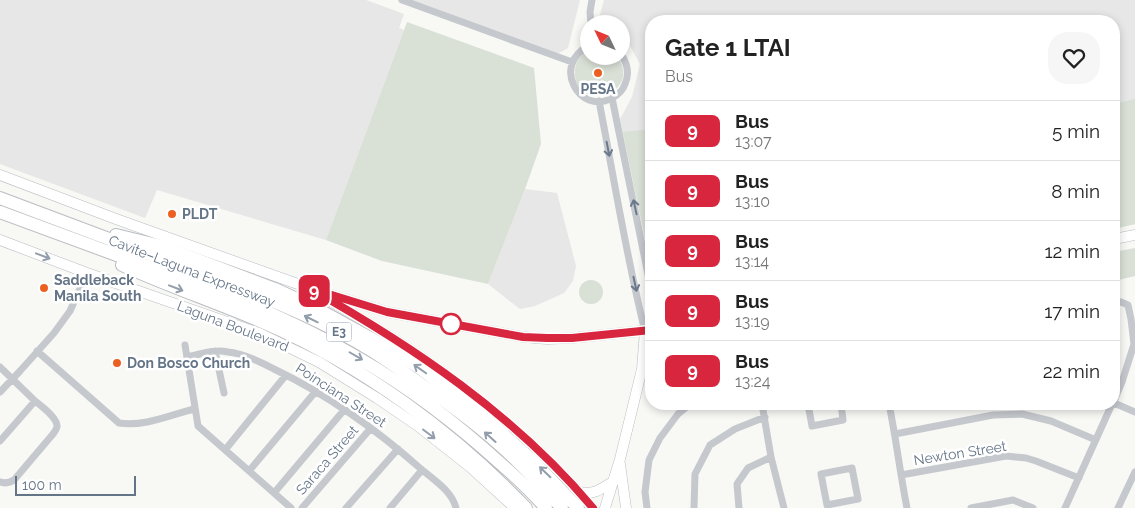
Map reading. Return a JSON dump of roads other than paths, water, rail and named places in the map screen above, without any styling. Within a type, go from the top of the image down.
[{"type":"highway","name":"Cavite–Laguna Expressway","points":[[0,198],[72,232],[253,306],[304,329],[361,359],[394,379],[471,437],[546,508]]},
{"type":"highway","name":"Cavite–Laguna Expressway","points":[[0,212],[72,232],[286,306],[334,330],[401,370],[458,410],[517,460],[562,508]]},
{"type":"highway","points":[[72,232],[116,262],[155,280],[267,324],[326,353],[396,397],[438,428],[483,466],[526,508]]},
{"type":"highway","points":[[72,232],[120,236],[162,246],[275,289],[312,306],[383,345],[418,367],[474,408],[533,462],[578,508]]},
{"type":"main road","points":[[0,175],[309,288],[387,312],[523,337],[572,338],[645,331]]},
{"type":"main road","points":[[1120,238],[1135,235]]},
{"type":"main road","name":"Laguna Boulevard","points":[[0,240],[87,273],[259,333],[319,362],[418,426],[470,467],[514,508]]},
{"type":"main road","points":[[309,288],[379,329],[461,385],[522,435],[593,508]]},
{"type":"main road","points":[[606,508],[620,459],[645,350]]},
{"type":"main road","points":[[642,369],[645,366]]},
{"type":"main road","points":[[620,459],[626,508]]},
{"type":"main road","points":[[579,492],[594,492],[614,481]]},
{"type":"street","points":[[402,0],[572,62]]},
{"type":"street","points":[[591,15],[592,0]]},
{"type":"street","points":[[580,51],[572,62],[570,76],[575,89],[586,98],[599,101],[612,98],[620,91],[627,80],[626,65]]},
{"type":"street","points":[[612,98],[645,260]]},
{"type":"street","points":[[599,101],[640,310],[645,323]]},
{"type":"street","points":[[0,392],[54,333],[70,311],[87,273]]},
{"type":"street","points":[[1120,302],[1128,305],[1134,344],[1120,386]]},
{"type":"street","points":[[185,345],[198,426],[291,508]]},
{"type":"street","points":[[37,351],[119,423],[129,425],[141,423],[194,408]]},
{"type":"street","points":[[215,351],[224,393]]},
{"type":"street","name":"Poinciana Street","points":[[187,357],[215,351],[228,351],[286,375],[316,391],[371,428],[398,449],[448,492],[456,508]]},
{"type":"street","points":[[0,367],[57,422],[57,427],[53,434],[18,476],[10,482],[0,482]]},
{"type":"street","points":[[224,450],[286,375]]},
{"type":"street","points":[[249,471],[316,391]]},
{"type":"street","points":[[0,441],[35,401]]},
{"type":"street","points":[[1120,405],[1135,412]]},
{"type":"street","points":[[274,493],[344,410]]},
{"type":"street","points":[[647,508],[645,492],[649,460],[660,438],[683,410]]},
{"type":"street","points":[[763,410],[771,457],[784,508]]},
{"type":"street","points":[[809,410],[812,426],[844,420],[842,410]]},
{"type":"street","points":[[890,410],[907,508]]},
{"type":"street","points":[[1065,508],[1109,410]]},
{"type":"street","points":[[895,434],[994,415],[1022,414],[1051,421],[1096,440]]},
{"type":"street","points":[[694,508],[695,474],[710,445],[735,429],[765,417]]},
{"type":"street","name":"Saraca Street","points":[[302,508],[371,428]]},
{"type":"street","points":[[346,508],[398,449]]},
{"type":"street","name":"Newton Street","points":[[901,475],[1006,456],[1036,461],[1079,478]]},
{"type":"street","points":[[739,508],[737,484],[748,468],[771,457]]},
{"type":"street","points":[[852,468],[858,499],[846,505],[827,505],[821,474],[852,468]]},
{"type":"street","points":[[390,508],[422,470]]},
{"type":"street","points":[[1118,508],[1135,472]]},
{"type":"street","points":[[971,508],[1013,500],[1033,508]]},
{"type":"place","name":"PESA","points":[[598,73]]},
{"type":"place","name":"PLDT","points":[[172,214]]},
{"type":"place","name":"Saddleback Manila South","points":[[44,288]]},
{"type":"place","name":"Don Bosco Church","points":[[117,363]]}]
